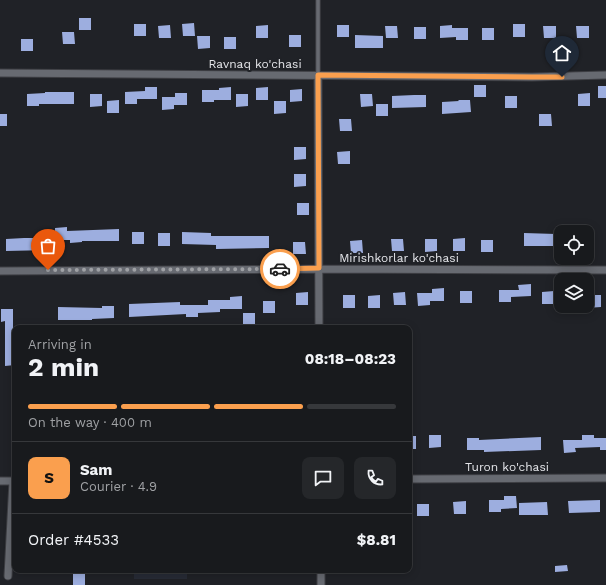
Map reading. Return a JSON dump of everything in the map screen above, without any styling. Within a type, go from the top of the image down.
[{"type":"street","name":"Ravnaq ko'chasi","points":[[0,73],[532,77],[606,75]]},
{"type":"street","points":[[318,75],[319,325]]},
{"type":"street","name":"Mirishkorlar ko'chasi","points":[[0,271],[319,268],[606,270]]},
{"type":"street","name":"Turon ko'chasi","points":[[412,479],[606,478]]},
{"type":"street","points":[[0,481],[12,481]]},
{"type":"street","points":[[8,576],[12,513]]},
{"type":"street","points":[[321,573],[321,585]]},
{"type":"lane","points":[[318,0],[318,75]]},
{"type":"shaded area","points":[[134,573],[187,573],[187,579],[134,579]]},
{"type":"building","points":[[79,18],[91,18],[91,30],[79,30]]},
{"type":"building","points":[[194,23],[195,36],[183,36],[182,24]]},
{"type":"building","points":[[134,24],[146,24],[146,36],[134,36]]},
{"type":"building","points":[[513,24],[525,24],[525,37],[513,37]]},
{"type":"building","points":[[170,25],[171,38],[159,38],[158,26]]},
{"type":"building","points":[[268,25],[268,38],[256,38],[256,26]]},
{"type":"building","points":[[337,25],[349,25],[349,37],[337,37]]},
{"type":"building","points":[[452,25],[452,28],[468,28],[468,40],[456,40],[456,37],[440,38],[440,26]]},
{"type":"building","points":[[385,26],[397,26],[398,38],[386,38]]},
{"type":"building","points":[[543,26],[556,26],[556,38],[544,38]]},
{"type":"building","points":[[576,26],[589,26],[589,38],[577,38]]},
{"type":"building","points":[[414,27],[426,27],[426,39],[414,39]]},
{"type":"building","points":[[482,28],[494,28],[494,40],[482,40]]},
{"type":"building","points":[[62,32],[74,32],[75,44],[63,44]]},
{"type":"building","points":[[289,35],[301,35],[301,47],[289,47]]},
{"type":"building","points":[[355,35],[383,36],[383,48],[355,48]]},
{"type":"building","points":[[197,36],[210,36],[210,48],[198,49]]},
{"type":"building","points":[[224,37],[236,37],[236,49],[224,49]]},
{"type":"building","points":[[21,39],[33,39],[33,51],[21,51]]},
{"type":"building","points":[[474,85],[486,85],[486,97],[474,97]]},
{"type":"building","points":[[598,86],[606,86],[606,98],[598,98]]},
{"type":"building","points":[[145,87],[157,87],[157,99],[137,99],[137,104],[125,104],[125,92],[145,91]]},
{"type":"building","points":[[231,87],[231,100],[202,102],[202,90],[219,90],[219,88]]},
{"type":"building","points":[[268,87],[268,100],[256,100],[256,88]]},
{"type":"building","points":[[302,89],[302,101],[290,102],[290,90]]},
{"type":"building","points":[[45,92],[74,92],[74,104],[39,104],[39,106],[27,106],[27,94]]},
{"type":"building","points":[[175,93],[187,93],[187,105],[174,105],[174,109],[162,110],[162,97],[175,97]]},
{"type":"building","points":[[590,93],[590,106],[578,106],[578,94]]},
{"type":"building","points":[[90,94],[102,94],[102,106],[90,107]]},
{"type":"building","points":[[236,94],[248,94],[248,106],[236,107]]},
{"type":"building","points":[[360,94],[372,94],[373,106],[361,107]]},
{"type":"building","points":[[426,95],[426,107],[392,108],[392,96]]},
{"type":"building","points":[[505,96],[517,96],[517,108],[505,108]]},
{"type":"building","points":[[119,100],[119,113],[107,113],[107,101]]},
{"type":"building","points":[[458,100],[470,100],[471,112],[442,114],[442,102],[459,101]]},
{"type":"building","points":[[274,101],[286,101],[286,113],[274,114]]},
{"type":"building","points":[[376,104],[388,104],[388,116],[376,116]]},
{"type":"building","points":[[0,114],[7,114],[7,126],[0,126]]},
{"type":"building","points":[[539,114],[551,114],[552,126],[539,126]]},
{"type":"building","points":[[339,119],[351,119],[352,131],[340,131]]},
{"type":"building","points":[[294,147],[306,147],[306,159],[294,160]]},
{"type":"building","points":[[350,151],[350,164],[338,164],[337,152]]},
{"type":"building","points":[[294,174],[306,174],[306,186],[294,187]]},
{"type":"building","points":[[297,203],[309,203],[309,215],[297,215]]},
{"type":"building","points":[[67,227],[67,231],[119,229],[119,241],[82,241],[70,243],[70,240],[55,240],[55,228]]},
{"type":"building","points":[[132,232],[144,232],[144,244],[132,244]]},
{"type":"building","points":[[182,232],[211,233],[211,236],[269,236],[269,248],[216,249],[216,245],[182,244]]},
{"type":"building","points":[[158,233],[170,233],[170,246],[158,246]]},
{"type":"building","points":[[524,233],[554,234],[554,246],[524,246]]},
{"type":"building","points":[[50,238],[50,250],[6,251],[6,239]]},
{"type":"building","points":[[465,238],[465,251],[453,251],[453,239]]},
{"type":"building","points":[[391,239],[403,239],[404,251],[392,251]]},
{"type":"building","points":[[425,239],[437,239],[437,251],[425,252]]},
{"type":"building","points":[[362,240],[363,253],[351,253],[350,241]]},
{"type":"building","points":[[481,240],[493,240],[493,252],[481,252]]},
{"type":"building","points":[[293,242],[305,242],[306,254],[293,254]]},
{"type":"building","points":[[531,284],[531,296],[511,297],[511,302],[499,302],[499,290],[519,290],[518,285]]},
{"type":"building","points":[[444,288],[444,301],[430,301],[430,305],[418,306],[417,293],[432,293],[432,289]]},
{"type":"building","points":[[460,291],[472,291],[472,303],[460,303]]},
{"type":"building","points":[[554,291],[554,304],[542,304],[542,292]]},
{"type":"building","points":[[308,292],[308,305],[296,305],[296,293]]},
{"type":"building","points":[[405,292],[406,305],[394,305],[393,293]]},
{"type":"building","points":[[343,295],[355,295],[355,308],[343,308]]},
{"type":"building","points":[[380,295],[380,308],[368,308],[368,296]]},
{"type":"building","points":[[594,295],[601,295],[601,307],[594,308]]},
{"type":"building","points":[[242,296],[242,309],[220,309],[220,312],[198,313],[198,317],[186,317],[186,314],[129,317],[129,304],[180,302],[180,305],[208,305],[208,300],[230,300],[230,297]]},
{"type":"building","points":[[263,301],[275,301],[275,313],[263,313]]},
{"type":"building","points":[[102,306],[114,306],[114,318],[92,320],[58,320],[58,307],[102,308]]},
{"type":"building","points":[[1,309],[13,309],[12,365],[5,366],[5,321],[1,322]]},
{"type":"building","points":[[243,313],[255,313],[255,325],[243,325]]},
{"type":"building","points":[[429,435],[441,435],[441,447],[429,448]]},
{"type":"building","points":[[582,435],[594,435],[594,438],[606,438],[606,450],[600,450],[600,447],[575,448],[576,452],[564,453],[563,440],[582,440]]},
{"type":"building","points":[[412,436],[416,436],[416,449],[412,449]]},
{"type":"building","points":[[541,437],[541,450],[484,452],[484,450],[467,450],[467,438],[479,438],[479,440]]},
{"type":"building","points":[[504,496],[516,496],[517,508],[501,509],[501,512],[489,512],[489,500],[504,500]]},
{"type":"building","points":[[600,500],[600,512],[569,513],[568,501]]},
{"type":"building","points":[[466,501],[466,514],[454,514],[453,502]]},
{"type":"building","points":[[547,502],[548,515],[519,515],[519,503]]},
{"type":"building","points":[[417,504],[429,504],[429,516],[417,516]]},
{"type":"building","points":[[567,565],[568,571],[555,572],[555,566]]},
{"type":"building","points":[[85,573],[85,585],[73,585],[73,574]]},
{"type":"way so far","points":[[48,270],[280,269]]},
{"type":"route","points":[[280,269],[319,268],[318,75],[562,77]]}]
